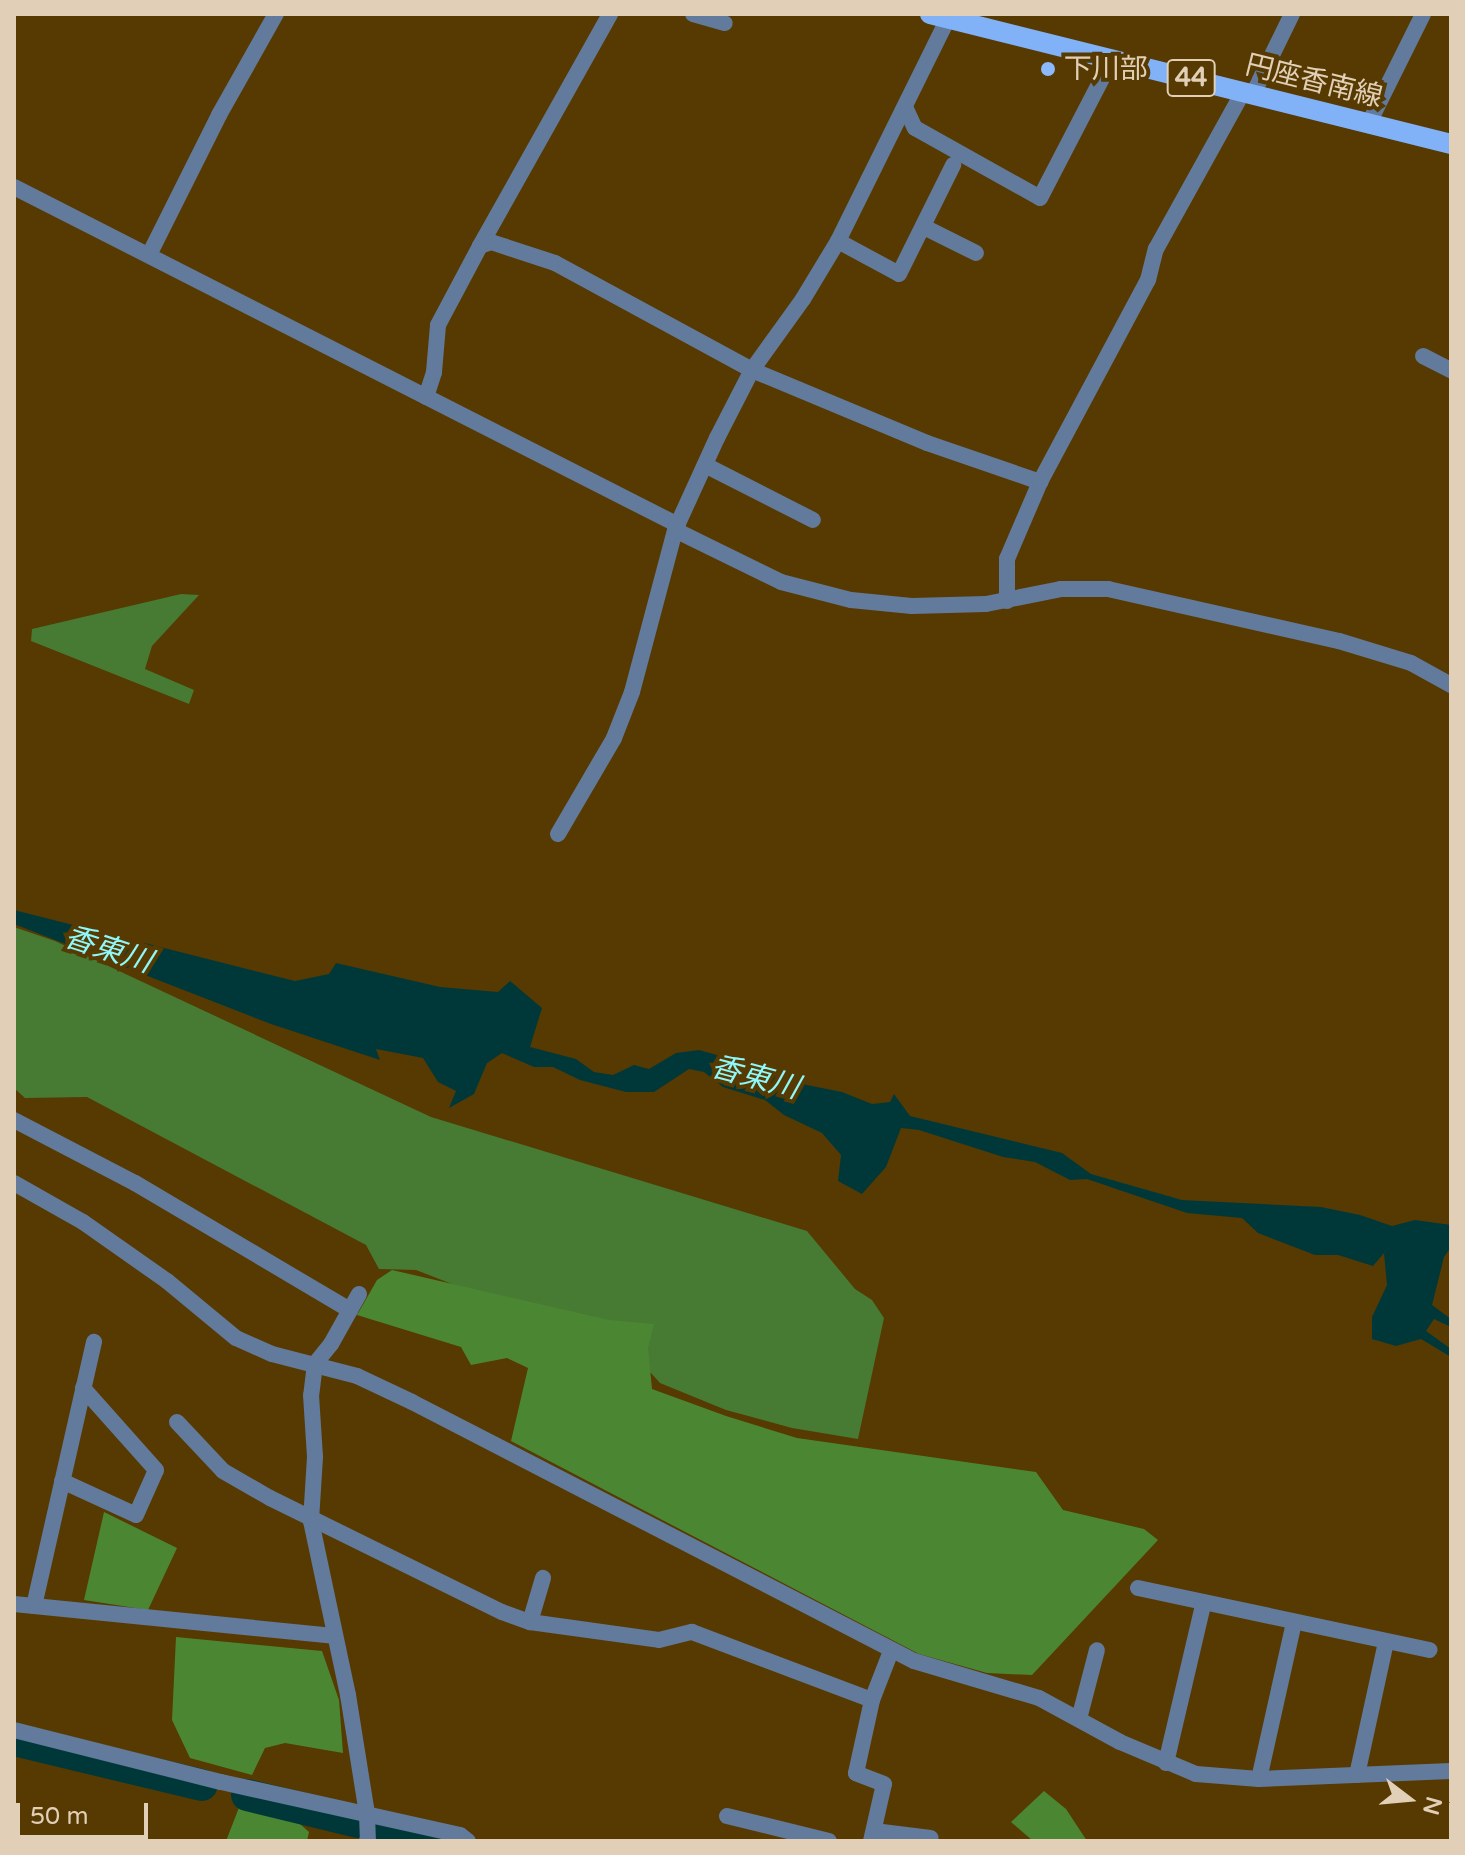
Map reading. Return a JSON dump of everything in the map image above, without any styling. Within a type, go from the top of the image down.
[{"type":"main road","name":"円座香南線","points":[[943,15],[1451,144]]},
{"type":"street","points":[[149,255],[219,115],[276,14]]},
{"type":"street","points":[[426,397],[434,372],[438,325],[610,14]]},
{"type":"street","points":[[693,14],[725,23]]},
{"type":"street","points":[[1007,601],[1007,559],[1040,482],[1148,280],[1156,249],[1292,14]]},
{"type":"street","points":[[1369,123],[1423,14]]},
{"type":"street","points":[[558,834],[614,738],[632,692],[676,527],[705,465],[752,370],[803,299],[838,241],[905,107],[943,15]]},
{"type":"street","points":[[905,107],[915,128],[1040,198],[1112,59]]},
{"type":"street","points":[[838,241],[899,274],[953,165]]},
{"type":"street","points":[[14,187],[781,582],[827,595],[912,606],[1007,601],[1080,587],[1108,589],[1339,641],[1411,663],[1451,685]]},
{"type":"street","points":[[924,227],[976,253]]},
{"type":"street","points":[[480,246],[491,242],[555,263],[752,370],[927,443],[1040,482]]},
{"type":"street","points":[[1423,356],[1451,370]]},
{"type":"street","points":[[705,465],[813,520]]},
{"type":"street","points":[[14,1120],[135,1183],[223,1238],[350,1310]]},
{"type":"street","points":[[14,1183],[83,1222],[167,1281],[236,1338],[272,1354],[357,1376],[412,1402],[914,1661],[1039,1698],[1120,1742],[1196,1774],[1259,1779],[1451,1769]]},
{"type":"street","points":[[359,1294],[315,1364],[311,1395],[315,1457],[311,1521],[333,1636],[348,1695],[367,1814],[367,1841]]},
{"type":"street","points":[[34,1606],[94,1342]]},
{"type":"street","points":[[62,1481],[136,1515],[156,1470],[83,1388]]},
{"type":"street","points":[[177,1422],[223,1471],[311,1521],[442,1585],[530,1622],[659,1640],[692,1632],[872,1700]]},
{"type":"street","points":[[530,1622],[543,1578]]},
{"type":"street","points":[[1138,1588],[1203,1605],[1429,1650]]},
{"type":"street","points":[[14,1604],[333,1636]]},
{"type":"street","points":[[1166,1763],[1203,1605]]},
{"type":"street","points":[[1259,1779],[1294,1622]]},
{"type":"street","points":[[1357,1775],[1386,1642]]},
{"type":"street","points":[[1079,1719],[1097,1650]]},
{"type":"street","points":[[891,1651],[872,1700],[856,1773],[884,1784],[872,1836],[931,1838]]},
{"type":"street","points":[[14,1730],[460,1835],[468,1841]]},
{"type":"street","points":[[727,1816],[829,1841]]},
{"type":"green space","points":[[181,594],[199,595],[152,646],[145,669],[194,690],[189,704],[31,641],[32,629]]},
{"type":"green space","points":[[14,927],[55,941],[431,1117],[807,1231],[855,1289],[872,1300],[884,1318],[858,1439],[792,1428],[726,1410],[660,1383],[613,1331],[501,1303],[416,1270],[379,1269],[366,1245],[87,1097],[25,1098],[14,1088]]},
{"type":"green space","points":[[392,1270],[609,1320],[654,1324],[648,1348],[652,1389],[797,1438],[1036,1472],[1063,1510],[1144,1529],[1158,1540],[1032,1675],[987,1673],[919,1654],[511,1441],[528,1368],[507,1358],[471,1365],[461,1347],[357,1315],[377,1280]]},
{"type":"green space","points":[[104,1512],[177,1548],[148,1610],[84,1600]]},
{"type":"green space","points":[[176,1637],[322,1651],[339,1700],[343,1753],[285,1743],[265,1748],[252,1775],[190,1758],[172,1720]]},
{"type":"green space","points":[[1044,1791],[1066,1809],[1087,1841],[1033,1841],[1011,1822]]},
{"type":"green space","points":[[240,1805],[290,1815],[309,1832],[307,1841],[226,1841]]},
{"type":"water","name":"香東川","points":[[14,910],[295,981],[329,974],[336,963],[440,987],[498,992],[510,981],[542,1008],[530,1047],[576,1059],[594,1072],[613,1075],[634,1065],[649,1069],[676,1053],[699,1050],[763,1068],[777,1079],[842,1092],[872,1104],[890,1102],[894,1094],[910,1116],[1062,1153],[1091,1174],[1182,1200],[1321,1207],[1392,1226],[1415,1220],[1451,1225],[1451,1247],[1444,1257],[1432,1305],[1451,1319],[1451,1327],[1434,1319],[1426,1331],[1451,1349],[1451,1357],[1421,1339],[1396,1346],[1372,1339],[1372,1317],[1387,1285],[1384,1253],[1373,1266],[1338,1255],[1315,1255],[1258,1233],[1242,1218],[1187,1213],[1087,1179],[1070,1180],[1035,1162],[1003,1157],[919,1130],[901,1128],[886,1167],[862,1194],[838,1181],[841,1155],[822,1133],[784,1115],[765,1100],[723,1087],[704,1072],[689,1069],[654,1092],[626,1092],[580,1080],[553,1067],[534,1067],[502,1053],[487,1063],[474,1094],[449,1108],[456,1091],[438,1082],[423,1058],[376,1049],[380,1060],[271,1024],[14,924]]},
{"type":"waterway","points":[[14,1740],[202,1785]]},
{"type":"waterway","points":[[247,1795],[358,1822]]},
{"type":"waterway","points":[[387,1828],[425,1841]]},
{"type":"place","name":"下川部","points":[[1048,69]]}]
